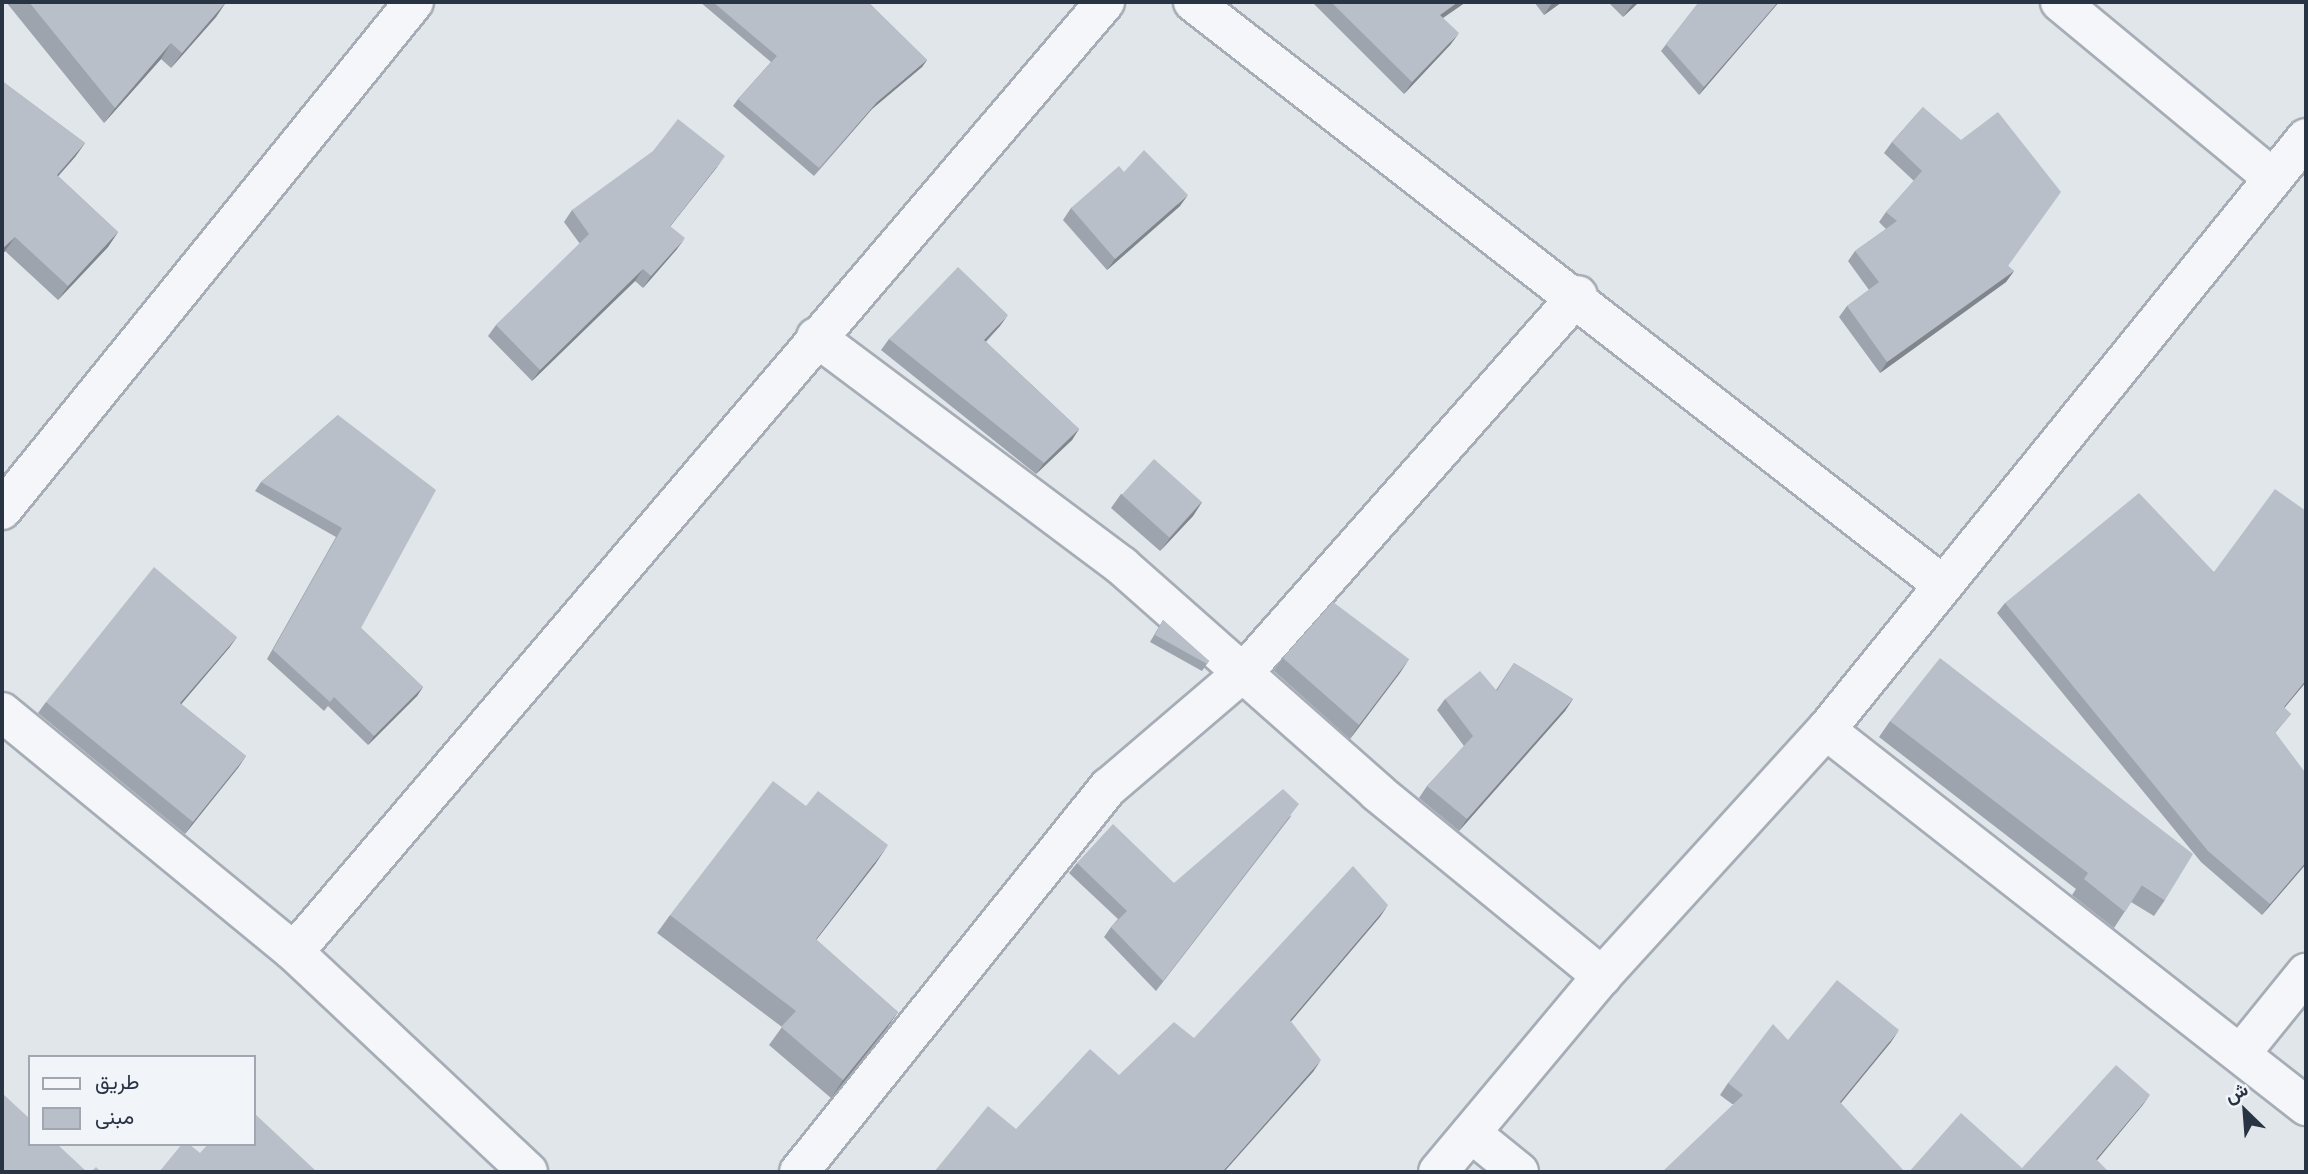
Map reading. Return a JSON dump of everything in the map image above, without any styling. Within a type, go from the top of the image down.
[{"type":"street","points":[[2,510],[414,2]]},
{"type":"street","points":[[294,952],[816,337],[1105,2]]},
{"type":"street","points":[[1194,2],[1578,295],[1943,585]]},
{"type":"street","points":[[2060,2],[2273,178]]},
{"type":"street","points":[[1438,1172],[1602,976],[1826,730],[2306,138]]},
{"type":"street","points":[[799,1172],[1109,786],[1245,671],[1578,295]]},
{"type":"street","points":[[816,337],[1122,566],[1245,671],[1377,792],[1602,976]]},
{"type":"street","points":[[2,712],[294,952],[528,1172]]},
{"type":"street","points":[[1826,730],[2242,1052],[2306,1106]]},
{"type":"street","points":[[2242,1052],[2306,973]]},
{"type":"street","points":[[1471,1133],[1519,1172]]},
{"type":"building","points":[[29,2],[226,2],[182,53],[171,43],[115,108]]},
{"type":"building","points":[[713,2],[868,2],[927,60],[877,102],[819,168],[738,99],[777,56]]},
{"type":"building","points":[[1331,2],[1458,2],[1440,15],[1459,33],[1412,82]]},
{"type":"building","points":[[1699,2],[1778,2],[1704,87],[1666,44]]},
{"type":"building","points":[[2,81],[85,143],[57,175],[118,232],[68,286],[15,237],[2,249]]},
{"type":"building","points":[[1923,107],[1961,140],[1998,112],[2061,192],[2008,266],[2014,271],[1887,362],[1847,306],[1879,282],[1855,251],[1897,221],[1886,212],[1922,171],[1892,142]]},
{"type":"building","points":[[678,119],[725,156],[670,226],[685,238],[651,276],[643,269],[540,370],[496,325],[589,234],[572,210],[653,151]]},
{"type":"building","points":[[1144,150],[1188,195],[1115,259],[1071,208],[1119,166],[1124,172]]},
{"type":"building","points":[[958,267],[1008,315],[984,340],[1079,429],[1044,463],[889,339]]},
{"type":"building","points":[[338,415],[436,490],[361,628],[423,687],[374,736],[334,697],[330,702],[273,650],[342,528],[261,482]]},
{"type":"building","points":[[1154,459],[1202,502],[1169,537],[1122,495]]},
{"type":"building","points":[[2275,489],[2306,511],[2306,680],[2284,707],[2291,714],[2275,732],[2306,774],[2306,862],[2270,904],[2208,851],[2005,603],[2139,493],[2214,572]]},
{"type":"building","points":[[154,567],[237,637],[180,703],[246,756],[193,822],[46,702]]},
{"type":"building","points":[[1333,602],[1409,659],[1359,725],[1283,658]]},
{"type":"building","points":[[1163,620],[1209,661],[1207,664],[1155,635]]},
{"type":"building","points":[[1940,658],[2193,854],[2165,900],[2142,885],[2125,912],[2084,879],[2088,873],[1890,721]]},
{"type":"building","points":[[1514,663],[1573,699],[1467,819],[1427,786],[1473,736],[1445,699],[1480,671],[1497,691]]},
{"type":"building","points":[[773,781],[806,806],[818,791],[888,845],[816,939],[898,1012],[843,1080],[781,1027],[796,1011],[670,915]]},
{"type":"building","points":[[1283,789],[1299,804],[1163,981],[1111,927],[1127,911],[1077,863],[1113,824],[1174,883]]},
{"type":"building","points":[[1353,866],[1388,905],[1290,1020],[1321,1060],[1222,1172],[934,1172],[988,1106],[1016,1129],[1090,1049],[1119,1075],[1174,1022],[1194,1038]]},
{"type":"building","points":[[1837,980],[1899,1030],[1840,1102],[1905,1172],[1662,1172],[1743,1095],[1728,1083],[1773,1024],[1788,1040]]},
{"type":"building","points":[[2116,1065],[2150,1095],[2096,1159],[2109,1172],[1909,1172],[1961,1113],[2022,1168]]},
{"type":"building","points":[[2,1093],[28,1117],[28,1146],[59,1146],[87,1172],[2,1172]]},
{"type":"building","points":[[256,1115],[317,1172],[159,1172],[180,1146],[191,1146],[200,1153],[206,1146],[256,1146]]}]
